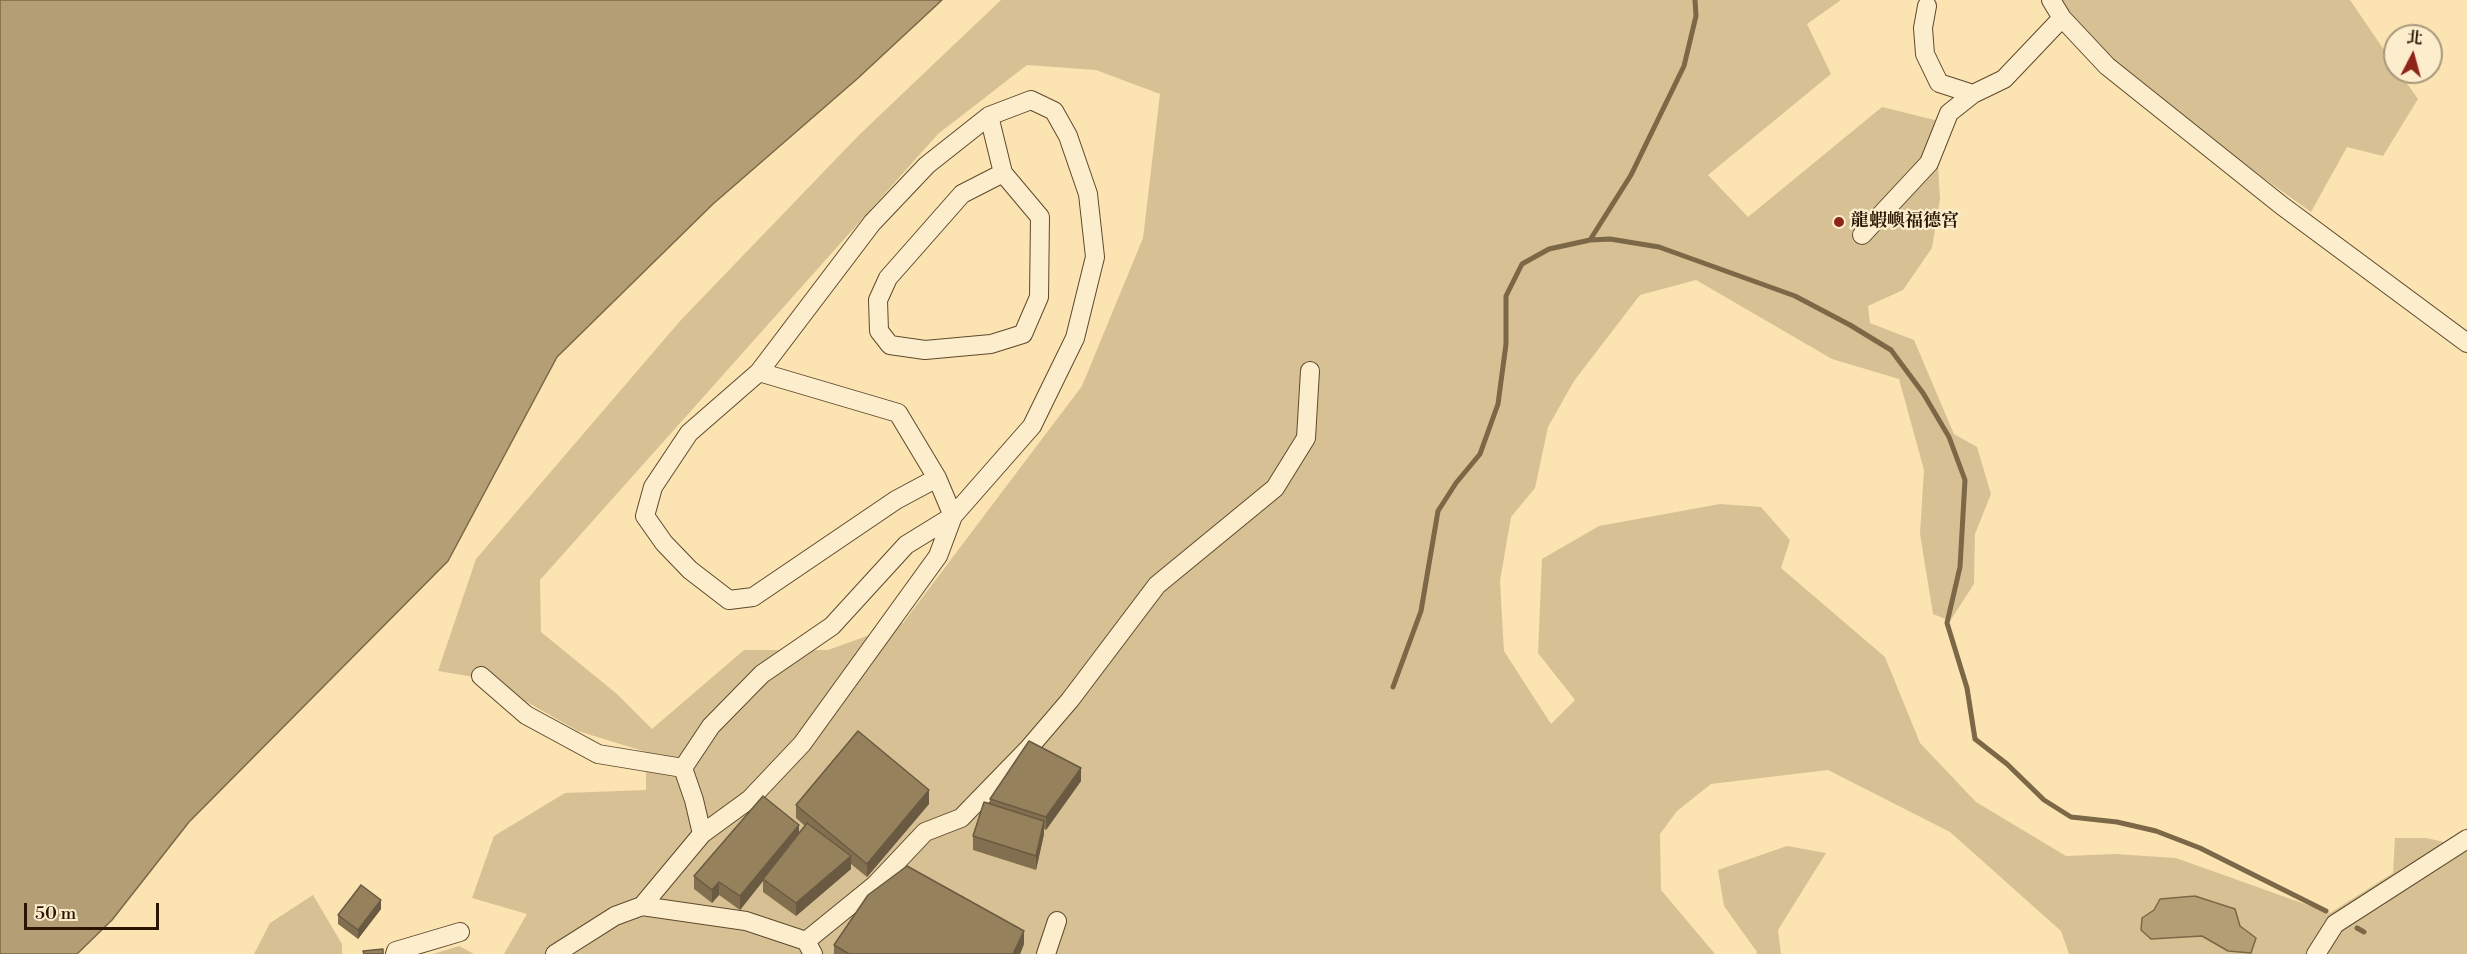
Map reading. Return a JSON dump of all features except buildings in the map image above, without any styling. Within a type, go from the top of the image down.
[{"type":"street","points":[[2051,0],[2062,18],[2108,66],[2280,205],[2467,343]]},
{"type":"street","points":[[1927,6],[1923,28],[1925,54],[1939,83],[1973,94]]},
{"type":"street","points":[[1862,235],[1929,163],[1949,113],[1973,94],[2004,79],[2062,18]]},
{"type":"street","points":[[683,768],[711,726],[762,674],[832,626],[906,545],[953,516],[1032,426],[1075,338],[1095,257],[1088,194],[1068,136],[1054,111],[1031,100],[989,116],[927,165],[872,223],[759,372],[688,433],[653,487],[645,516],[664,543],[690,570],[729,600],[753,597],[897,500],[937,478]]},
{"type":"street","points":[[989,116],[1003,173],[1040,217],[1039,297],[1023,334],[991,344],[925,350],[890,345],[879,331],[878,300],[888,278],[962,194],[1003,173]]},
{"type":"street","points":[[555,954],[615,916],[642,906],[746,921],[809,948],[875,885],[925,832],[961,818],[1028,749],[1070,700],[1157,585],[1275,488],[1306,438],[1310,371]]},
{"type":"street","points":[[642,906],[702,834],[750,799],[802,744],[938,556],[953,516],[937,478],[898,413],[759,372]]},
{"type":"street","points":[[482,676],[526,715],[598,754],[683,768]]},
{"type":"street","points":[[683,768],[702,834]]},
{"type":"street","points":[[2316,954],[2335,924],[2467,839]]},
{"type":"street","points":[[1046,954],[1057,921]]},
{"type":"street","points":[[395,954],[396,951],[460,932]]},
{"type":"shaded area","points":[[0,0],[942,0],[857,79],[713,204],[557,357],[448,561],[189,822],[112,920],[77,954],[0,954]]},
{"type":"shaded area","points":[[1001,0],[1841,0],[1807,24],[1831,74],[1708,175],[1748,217],[1882,107],[1947,123],[1938,164],[1940,199],[1932,248],[1903,290],[1868,306],[1870,323],[1914,340],[1954,434],[1977,447],[1991,494],[1975,534],[1974,584],[1950,621],[1933,614],[1920,534],[1924,470],[1899,379],[1832,359],[1696,280],[1640,295],[1574,381],[1548,427],[1535,488],[1511,517],[1500,581],[1504,651],[1551,724],[1575,700],[1538,653],[1542,559],[1599,526],[1720,504],[1761,507],[1790,540],[1781,568],[1885,657],[1920,743],[1976,802],[2066,856],[2115,854],[2176,858],[2330,913],[2393,873],[2395,838],[2426,838],[2467,847],[2467,954],[2069,954],[2061,931],[1950,832],[1828,770],[1711,784],[1677,811],[1660,834],[1661,890],[1715,954],[504,954],[527,914],[472,898],[494,836],[565,793],[646,790],[646,752],[578,731],[486,679],[438,671],[476,559],[680,321],[859,135]],"holes":[[[1027,65],[1096,70],[1160,94],[1143,238],[1082,386],[903,623],[828,650],[744,650],[652,729],[617,694],[541,632],[540,580],[938,134]],[[2154,910],[2240,926],[2256,938],[2228,951],[2202,936],[2151,939],[2142,918]]]},
{"type":"shaded area","points":[[2041,0],[2350,0],[2383,48],[2383,84],[2407,84],[2418,99],[2383,156],[2347,147],[2311,212],[2135,86]]},
{"type":"shaded area","points":[[1787,846],[1826,853],[1778,930],[1781,954],[1756,954],[1757,952],[1724,906],[1718,870]]},
{"type":"shaded area","points":[[313,895],[342,944],[342,954],[254,954],[270,923]]},
{"type":"shaded area","points":[[2195,896],[2235,909],[2240,926],[2256,938],[2251,953],[2228,951],[2202,936],[2151,939],[2141,930],[2142,918],[2154,910],[2160,899]]},
{"type":"shaded area","points":[[459,946],[474,954],[433,954]]},
{"type":"waterway","points":[[1393,687],[1421,611],[1438,511],[1456,483],[1480,454],[1498,404],[1506,344],[1506,296],[1522,264],[1549,249],[1590,240],[1631,175],[1684,66],[1696,16],[1695,0]]},
{"type":"waterway","points":[[1590,240],[1610,239],[1659,247],[1795,296],[1891,350],[1923,393],[1949,437],[1965,480],[1960,567],[1947,623],[1967,688],[1975,739],[2007,764],[2044,800],[2071,817],[2117,822],[2156,831],[2200,848],[2326,911]]},
{"type":"waterway","points":[[2357,928],[2364,932]]},
{"type":"place","name":"龍蝦嶼福德宮","points":[[1839,222]]}]
